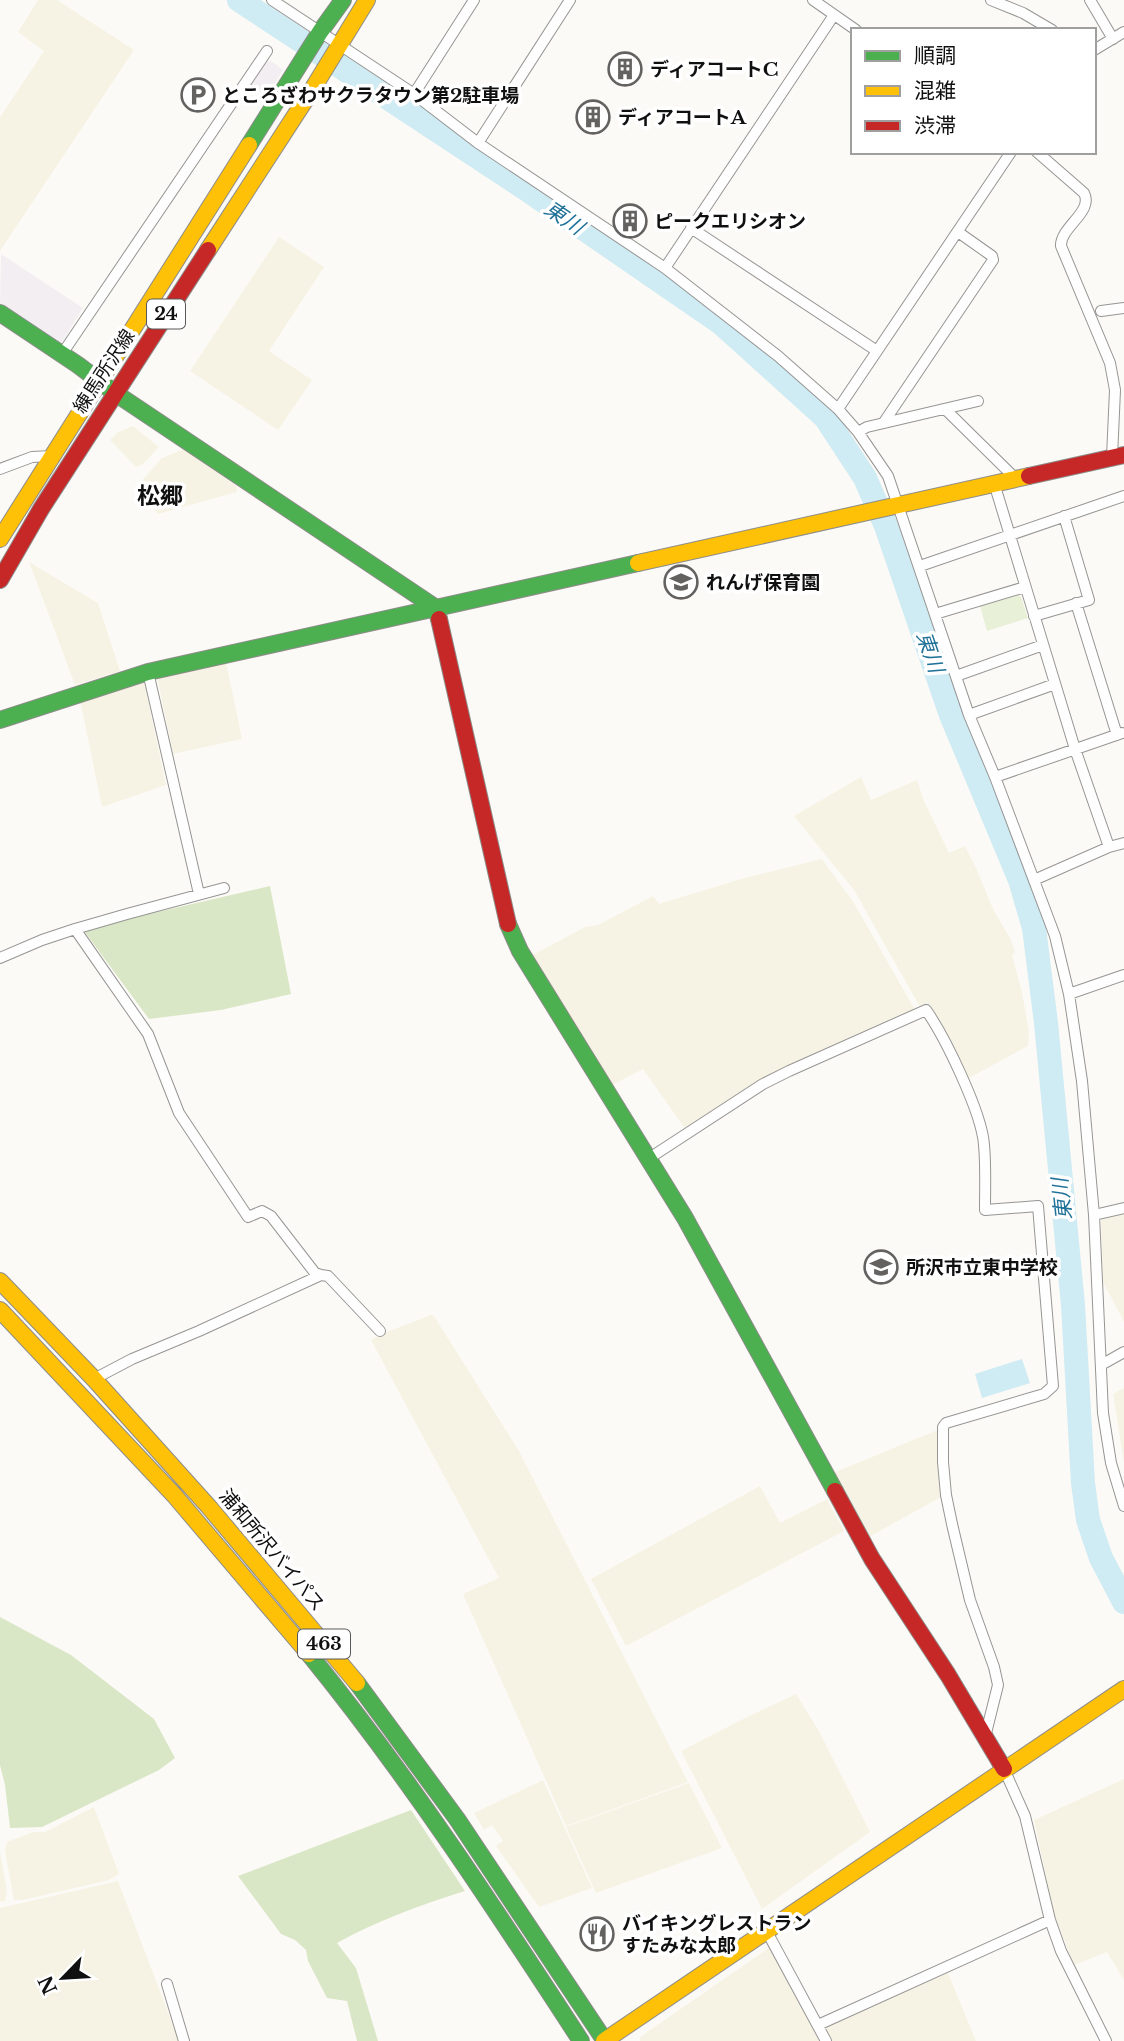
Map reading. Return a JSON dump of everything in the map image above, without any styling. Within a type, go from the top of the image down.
[{"type":"main road","name":"24","points":[[318,36],[343,0]]},
{"type":"main road","name":"24","points":[[336,48],[367,0]]},
{"type":"main road","name":"練馬所沢線","points":[[0,539],[318,36]]},
{"type":"main road","name":"練馬所沢線","points":[[0,580],[41,509],[336,48]]},
{"type":"main road","points":[[0,313],[436,608],[508,925],[520,951],[685,1218],[853,1527],[1004,1769]]},
{"type":"main road","points":[[0,720],[148,672],[1118,456]]},
{"type":"main road","name":"浦和所沢バイパス","points":[[0,1281],[209,1507],[353,1678],[457,1819],[605,2041]]},
{"type":"main road","name":"浦和所沢バイパス","points":[[0,1310],[208,1532],[339,1689],[422,1801],[582,2041]]},
{"type":"main road","points":[[605,2041],[1124,1689]]},
{"type":"street","points":[[272,0],[318,36],[414,94],[478,143],[665,268],[778,356],[838,409],[858,432],[888,476],[969,715],[1055,936],[1069,994],[1082,1081],[1094,1215],[1103,1413],[1111,1463],[1124,1506]]},
{"type":"street","points":[[414,94],[474,0]]},
{"type":"street","points":[[478,143],[570,0]]},
{"type":"street","points":[[813,0],[853,28]]},
{"type":"street","points":[[990,0],[1023,13],[1049,28]]},
{"type":"street","points":[[1090,0],[1112,40]]},
{"type":"street","points":[[665,268],[834,15]]},
{"type":"street","points":[[1096,49],[1124,32]]},
{"type":"street","points":[[61,354],[267,51]]},
{"type":"street","points":[[838,409],[1010,154]]},
{"type":"street","points":[[1039,154],[1084,192],[1086,197],[1085,206],[1060,239],[1110,363],[1115,390],[1118,456]]},
{"type":"street","points":[[691,228],[877,351]]},
{"type":"street","points":[[884,422],[993,260],[992,256],[958,232]]},
{"type":"street","points":[[1101,311],[1124,308]]},
{"type":"street","points":[[858,432],[884,422],[978,401]]},
{"type":"street","points":[[945,409],[1015,478]]},
{"type":"street","points":[[0,469],[32,457],[52,456]]},
{"type":"street","points":[[994,483],[1075,749],[1109,847]]},
{"type":"street","points":[[920,566],[1064,516],[1123,500]]},
{"type":"street","points":[[1034,616],[1089,600],[1064,516]]},
{"type":"street","points":[[935,614],[1025,587]]},
{"type":"street","points":[[995,777],[1121,734],[1076,603]]},
{"type":"street","points":[[956,676],[1043,645]]},
{"type":"street","points":[[148,672],[199,894]]},
{"type":"street","points":[[969,715],[1055,684]]},
{"type":"street","points":[[1034,880],[1124,843]]},
{"type":"street","points":[[0,958],[75,929],[223,888]]},
{"type":"street","points":[[75,929],[148,1034],[179,1113],[248,1217],[262,1210],[271,1216],[315,1273],[328,1276],[380,1331]]},
{"type":"street","points":[[1069,994],[1124,975]]},
{"type":"street","points":[[648,1159],[763,1084],[926,1010],[931,1017],[978,1116],[984,1143],[985,1210],[1038,1206],[1052,1386],[1044,1394],[946,1423],[943,1427],[946,1496],[970,1600],[998,1685],[985,1737]]},
{"type":"street","points":[[1094,1215],[1124,1208]]},
{"type":"street","points":[[93,1379],[321,1275]]},
{"type":"street","points":[[1101,1365],[1124,1352]]},
{"type":"street","points":[[1004,1769],[1025,1815],[1050,1920],[1061,1951],[1106,2041]]},
{"type":"street","points":[[818,2025],[1050,1920]]},
{"type":"street","points":[[766,1930],[826,2041]]},
{"type":"street","points":[[167,1984],[184,2041]]},
{"type":"shaded area","points":[[38,0],[57,0],[134,50],[0,251],[0,117],[44,51],[18,32]]},
{"type":"shaded area","points":[[271,61],[283,70],[267,97],[250,85],[265,62]]},
{"type":"shaded area","points":[[279,237],[324,267],[269,351],[312,380],[278,430],[190,371]]},
{"type":"shaded area","points":[[1,254],[83,308],[62,342],[52,343],[0,307]]},
{"type":"shaded area","points":[[133,426],[159,447],[143,464],[136,467],[110,440],[118,432]]},
{"type":"shaded area","points":[[184,449],[236,486],[237,492],[158,514],[137,486],[162,458]]},
{"type":"shaded area","points":[[29,562],[98,603],[120,671],[75,685]]},
{"type":"shaded area","points":[[226,662],[242,739],[173,754],[157,676]]},
{"type":"shaded area","points":[[144,681],[166,785],[102,807],[80,700]]},
{"type":"shaded area","points":[[861,777],[871,800],[917,780],[949,853],[965,846],[993,909],[1011,940],[1029,1032],[1028,1046],[967,1079],[927,1002],[920,1007],[854,890],[794,816]]},
{"type":"shaded area","points":[[822,859],[854,903],[915,1010],[770,1074],[686,1130],[643,1069],[612,1085],[531,956],[585,927],[598,925],[653,896],[659,904],[741,879]]},
{"type":"shaded area","points":[[1124,1213],[1124,1322],[1103,1282],[1101,1219]]},
{"type":"shaded area","points":[[431,1315],[519,1451],[688,1782],[566,1826],[463,1594],[499,1578],[371,1340]]},
{"type":"shaded area","points":[[1124,1388],[1124,1463],[1113,1394]]},
{"type":"shaded area","points":[[940,1429],[943,1496],[867,1538],[833,1473]]},
{"type":"shaded area","points":[[760,1486],[780,1523],[827,1499],[844,1531],[626,1646],[591,1579]]},
{"type":"shaded area","points":[[796,1694],[819,1731],[870,1832],[762,1909],[681,1751]]},
{"type":"shaded area","points":[[1124,1779],[1124,1980],[1107,1952],[1074,1965],[1054,1914],[1034,1820]]},
{"type":"shaded area","points":[[543,1780],[592,1888],[539,1907],[496,1846],[503,1841],[492,1825],[484,1830],[474,1813]]},
{"type":"shaded area","points":[[689,1783],[722,1848],[596,1893],[566,1827]]},
{"type":"shaded area","points":[[94,1807],[119,1874],[109,1880],[14,1900],[5,1852],[7,1842],[33,1832],[45,1832]]},
{"type":"shaded area","points":[[0,1851],[7,1891],[5,1901],[0,1902]]},
{"type":"shaded area","points":[[118,1881],[179,2041],[0,2041],[0,1908]]},
{"type":"shaded area","points":[[770,1947],[819,2041],[640,2041],[640,2037]]},
{"type":"shaded area","points":[[948,1973],[976,2041],[831,2041],[825,2030],[827,2026]]},
{"type":"green space","points":[[1016,594],[1021,597],[1028,618],[987,631],[980,606]]},
{"type":"green space","points":[[270,886],[291,994],[221,1010],[149,1019],[84,931],[136,917]]},
{"type":"green space","points":[[0,1617],[71,1655],[154,1719],[175,1758],[159,1770],[42,1827],[10,1828],[0,1765]]},
{"type":"green space","points":[[411,1810],[465,1891],[368,1927],[337,1943],[356,1968],[378,2041],[357,2041],[347,2001],[327,1998],[308,1961],[306,1950],[295,1940],[281,1934],[238,1876]]},
{"type":"water","points":[[1022,1359],[1030,1383],[982,1398],[975,1374]]},
{"type":"waterway","name":"東川","points":[[239,0],[526,189],[721,323],[825,417],[865,478],[886,526],[951,715],[1020,880],[1034,928],[1046,1023],[1073,1305],[1083,1483],[1088,1520],[1101,1558],[1124,1602]]},
{"type":"traffic: fast","points":[[249,145],[343,0]]},
{"type":"traffic: fast","points":[[0,313],[436,608],[439,619]]},
{"type":"traffic: fast","points":[[0,720],[148,672],[638,563]]},
{"type":"traffic: fast","points":[[508,924],[520,951],[685,1218],[835,1491]]},
{"type":"traffic: fast","points":[[309,1654],[416,1796],[484,1893],[581,2041]]},
{"type":"traffic: fast","points":[[357,1683],[457,1819],[605,2041]]},
{"type":"traffic: slow","points":[[208,250],[367,0]]},
{"type":"traffic: slow","points":[[0,539],[249,145]]},
{"type":"traffic: slow","points":[[638,563],[1029,476]]},
{"type":"traffic: slow","points":[[0,1281],[94,1379],[209,1507],[357,1683]]},
{"type":"traffic: slow","points":[[0,1310],[174,1495],[309,1654]]},
{"type":"traffic: slow","points":[[604,2041],[1124,1689]]},
{"type":"traffic: jam","points":[[0,580],[41,509],[208,250]]},
{"type":"traffic: jam","points":[[1029,476],[1124,455]]},
{"type":"traffic: jam","points":[[439,619],[508,924]]},
{"type":"traffic: jam","points":[[835,1491],[872,1559],[948,1675],[1004,1769]]},
{"type":"place","name":"ディアコートC","points":[[625,69]]},
{"type":"place","name":"ところざわサクラタウン第2駐車場","points":[[198,95]]},
{"type":"place","name":"ディアコートA","points":[[593,117]]},
{"type":"place","name":"ピークエリシオン","points":[[630,221]]},
{"type":"place","name":"れんげ保育園","points":[[681,582]]},
{"type":"place","name":"所沢市立東中学校","points":[[881,1267]]},
{"type":"place","name":"バイキングレストラン すたみな太郎","points":[[597,1934]]},
{"type":"district","name":"松郷","points":[[160,496]]}]
